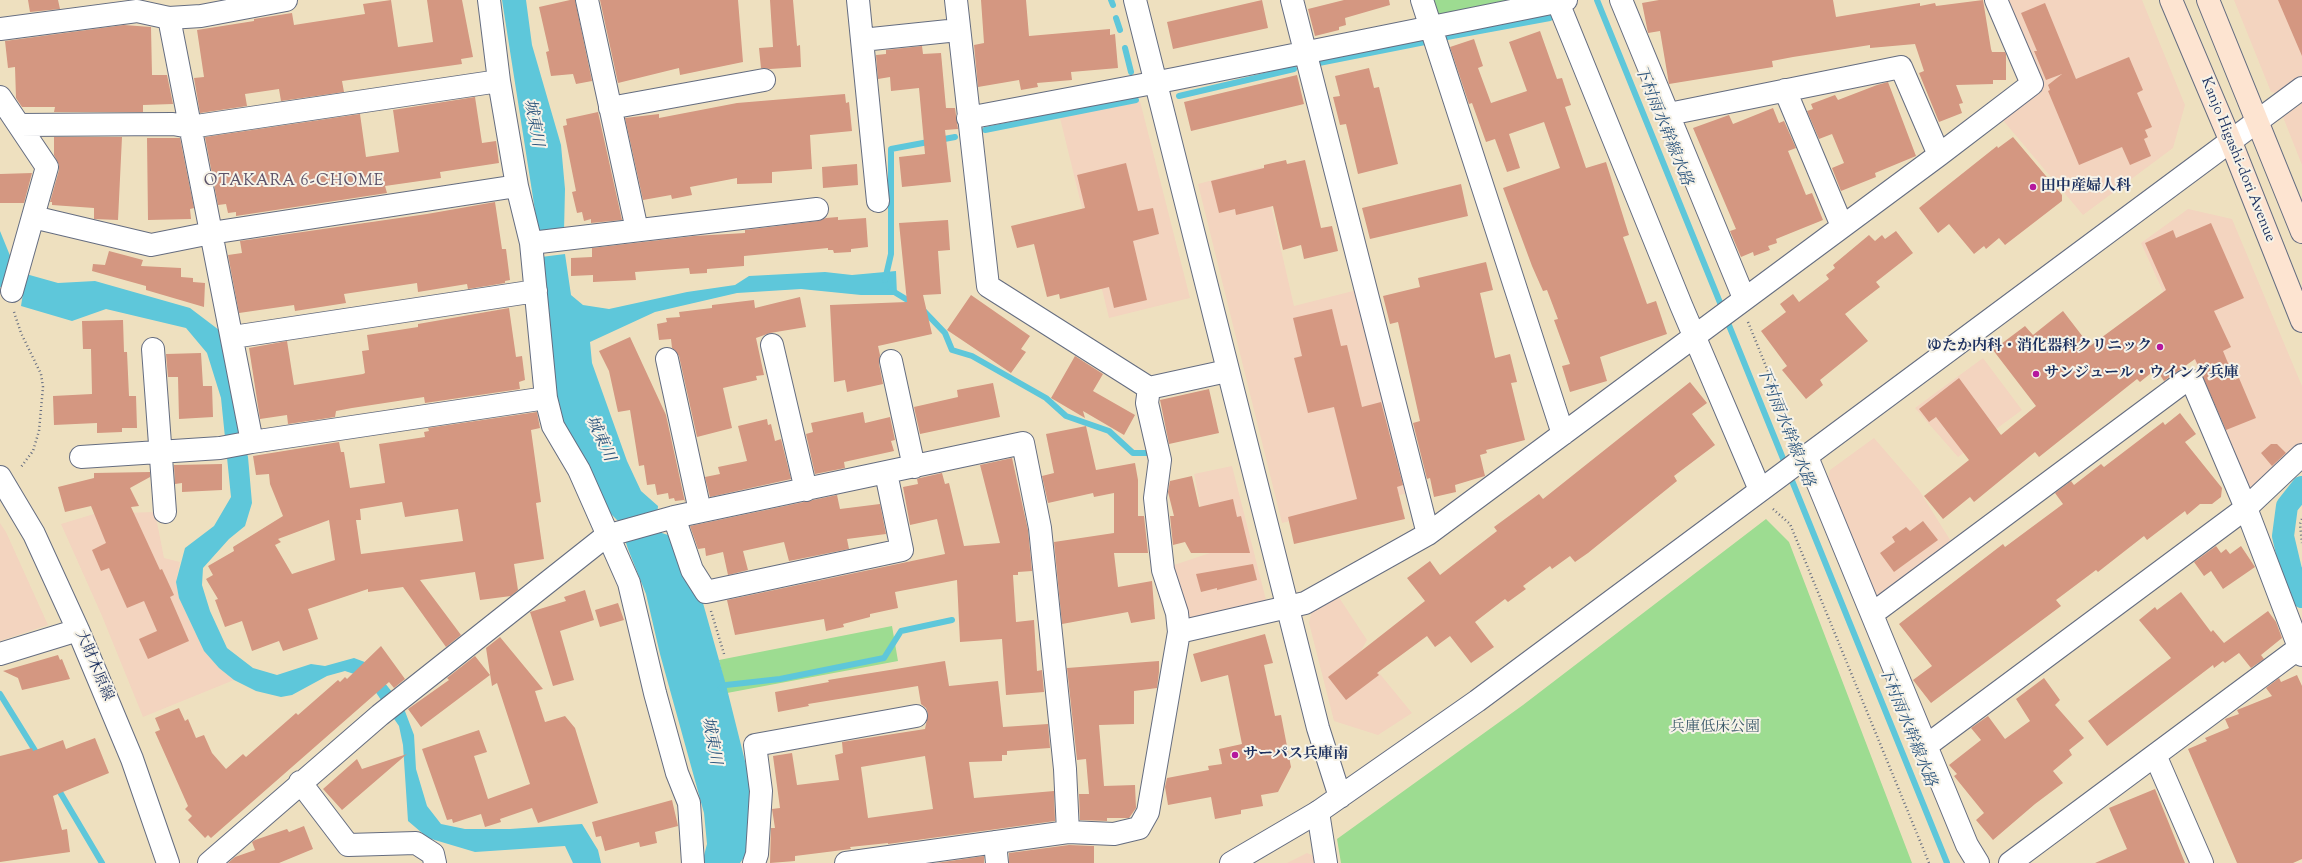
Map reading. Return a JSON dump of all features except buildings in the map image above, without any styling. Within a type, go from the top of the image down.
[{"type":"main road","name":"Kanjo Higashi-dori Avenue","points":[[2171,0],[2231,142],[2302,321]]},
{"type":"main road","points":[[2208,0],[2302,232]]},
{"type":"street","points":[[0,29],[6,26],[137,11],[169,18],[202,16],[286,0]]},
{"type":"street","points":[[489,0],[499,82],[517,186],[531,243],[546,398],[553,426],[579,470],[610,534],[629,583],[655,693],[677,773],[689,803],[693,863]]},
{"type":"street","points":[[587,0],[636,230]]},
{"type":"street","points":[[858,0],[878,201]]},
{"type":"street","points":[[956,0],[958,30],[988,286],[1149,388],[1227,371]]},
{"type":"street","points":[[1135,0],[1227,371],[1318,728],[1340,797]]},
{"type":"street","points":[[1292,0],[1428,534]]},
{"type":"street","points":[[1422,0],[1563,434]]},
{"type":"street","points":[[1622,0],[1669,114],[1742,300]]},
{"type":"street","points":[[1179,632],[1305,603],[1428,534],[1939,155],[2032,84],[1996,0]]},
{"type":"street","points":[[968,118],[1156,83],[1560,1],[1681,306],[1702,330],[1768,493]]},
{"type":"street","points":[[169,18],[233,337],[252,442]]},
{"type":"street","points":[[862,40],[958,30]]},
{"type":"street","points":[[1669,114],[1901,66],[1939,155]]},
{"type":"street","points":[[610,108],[764,80]]},
{"type":"street","points":[[19,125],[173,124],[190,127],[499,82]]},
{"type":"street","points":[[1231,863],[1318,812],[1340,797],[1768,493],[1801,453],[2231,142],[2302,88]]},
{"type":"street","points":[[1785,90],[1842,226]]},
{"type":"street","points":[[0,97],[47,167],[12,291]]},
{"type":"street","points":[[33,217],[151,245],[211,233],[517,186]]},
{"type":"street","points":[[531,243],[817,209]]},
{"type":"street","points":[[233,337],[536,291]]},
{"type":"street","points":[[772,345],[806,490]]},
{"type":"street","points":[[153,349],[165,512]]},
{"type":"street","points":[[667,359],[700,511]]},
{"type":"street","points":[[891,361],[914,467]]},
{"type":"street","points":[[1872,614],[2185,380],[2192,381],[2246,508],[2301,652],[2155,755],[2010,863]]},
{"type":"street","points":[[846,863],[996,853],[1068,832],[1114,834],[1139,828],[1148,812],[1179,632],[1177,612],[1163,570],[1155,498],[1160,460],[1147,403],[1149,388]]},
{"type":"street","points":[[81,457],[220,448],[546,398]]},
{"type":"street","points":[[209,863],[300,782],[380,715],[610,534],[700,511],[806,490],[1023,443],[1040,528],[1066,769],[1068,832]]},
{"type":"street","points":[[1801,453],[1872,614],[1966,844],[1978,863]]},
{"type":"street","points":[[1926,746],[2246,508],[2302,455]]},
{"type":"street","points":[[670,518],[692,570],[706,592],[902,550],[886,473]]},
{"type":"street","name":"大財木原線","points":[[0,477],[34,534],[78,630],[132,759],[168,863]]},
{"type":"street","points":[[0,654],[78,630]]},
{"type":"street","points":[[754,863],[757,854],[761,791],[755,745],[916,716]]},
{"type":"street","points":[[2155,755],[2202,863]]},
{"type":"street","points":[[300,782],[348,845],[416,844],[433,854],[435,863]]},
{"type":"street","points":[[1318,812],[1326,863]]},
{"type":"path","points":[[12,291],[16,321],[41,374],[43,387],[39,430],[33,451],[20,467]]},
{"type":"path","points":[[1742,300],[1801,453]]},
{"type":"path","points":[[1768,493],[1790,524],[1928,863]]},
{"type":"path","points":[[2302,519],[2300,524],[2302,543]]},
{"type":"path","points":[[706,592],[724,654]]},
{"type":"shaded area","points":[[2004,0],[2142,0],[2185,105],[2173,148],[2083,215],[2001,118],[2040,87]]},
{"type":"shaded area","points":[[2234,0],[2302,0],[2302,78],[2282,94],[2271,92]]},
{"type":"shaded area","points":[[1140,101],[1190,298],[1109,318],[1060,118]]},
{"type":"shaded area","points":[[2302,103],[2302,165],[2283,117]]},
{"type":"shaded area","points":[[1262,167],[1294,306],[1357,290],[1408,493],[1282,523],[1198,184]]},
{"type":"shaded area","points":[[2188,209],[2232,219],[2302,386],[2302,445],[2247,497],[2195,362],[2141,243]]},
{"type":"shaded area","points":[[1983,358],[2022,410],[1958,457],[1915,408]]},
{"type":"shaded area","points":[[1874,438],[1919,490],[1952,543],[1876,600],[1828,481],[1830,470]]},
{"type":"shaded area","points":[[1232,466],[1266,600],[1190,622],[1182,614],[1168,567],[1210,553],[1194,474]]},
{"type":"shaded area","points":[[155,512],[164,558],[180,562],[176,582],[179,598],[204,651],[219,668],[234,680],[143,717],[102,616],[61,524],[94,514]]},
{"type":"shaded area","points":[[0,523],[6,532],[48,625],[0,641]]},
{"type":"shaded area","points":[[1338,596],[1367,640],[1361,651],[1412,713],[1378,735],[1334,721],[1309,623],[1312,610]]},
{"type":"shaded area","points":[[1307,853],[1319,858],[1320,863],[1287,863]]},
{"type":"green space","points":[[1430,0],[1517,0],[1436,17]]},
{"type":"green space","name":"兵庫低床公園","points":[[1766,519],[1789,542],[1912,863],[1341,863],[1337,839],[1523,705]]},
{"type":"green space","points":[[892,626],[898,661],[727,693],[719,660]]},
{"type":"water","name":"城東川","points":[[502,0],[526,0],[532,45],[561,145],[565,189],[564,231],[539,236]]},
{"type":"water","points":[[0,231],[13,263],[3,287],[0,287]]},
{"type":"water","name":"城東川","points":[[565,254],[571,295],[583,305],[609,309],[687,292],[735,285],[749,276],[825,272],[852,275],[896,271],[897,295],[861,295],[801,289],[737,293],[655,312],[590,342],[592,363],[627,461],[641,491],[658,506],[657,517],[662,533],[671,536],[685,573],[703,603],[726,685],[753,793],[745,856],[740,863],[702,863],[707,844],[704,813],[660,654],[646,594],[619,522],[611,514],[588,465],[562,422],[556,398],[541,257]]},
{"type":"water","points":[[26,274],[58,283],[95,281],[190,308],[219,330],[239,428],[248,457],[252,503],[245,526],[229,539],[203,568],[202,585],[210,611],[227,648],[253,668],[277,675],[311,664],[325,666],[354,658],[370,664],[403,706],[414,735],[416,769],[427,806],[441,824],[465,829],[510,829],[582,824],[598,850],[601,863],[573,863],[565,846],[475,852],[428,838],[408,821],[403,745],[399,726],[366,678],[345,671],[327,676],[292,695],[281,697],[256,691],[234,680],[219,668],[204,651],[179,598],[176,582],[185,548],[214,526],[231,497],[221,398],[207,353],[186,328],[106,309],[72,321],[21,306]]},
{"type":"waterway","points":[[1111,0],[1113,5]]},
{"type":"waterway","name":"下村雨水幹線水路","points":[[1597,0],[1723,310]]},
{"type":"waterway","points":[[1116,18],[1120,30]]},
{"type":"waterway","points":[[1447,37],[1550,18]]},
{"type":"waterway","points":[[1319,63],[1425,42]]},
{"type":"waterway","points":[[1125,48],[1131,72]]},
{"type":"waterway","points":[[1179,96],[1294,69]]},
{"type":"waterway","points":[[985,130],[1136,100]]},
{"type":"waterway","points":[[885,280],[891,254],[891,149],[955,137]]},
{"type":"waterway","points":[[891,290],[914,304]]},
{"type":"waterway","points":[[923,310],[945,333],[952,350],[972,356],[1046,398],[1066,416],[1109,431],[1133,453],[1152,453]]},
{"type":"waterway","name":"下村雨水幹線水路","points":[[1726,318],[1947,863]]},
{"type":"waterway","points":[[2302,487],[2287,506],[2283,536],[2291,570],[2302,597]]},
{"type":"waterway","points":[[721,688],[726,685],[780,679],[884,658],[901,631],[952,620]]},
{"type":"waterway","points":[[0,694],[39,757]]},
{"type":"waterway","points":[[57,787],[102,863]]},
{"type":"place","name":"田中産婦人科","points":[[2033,187]]},
{"type":"place","name":"ゆたか内科・消化器科クリニック","points":[[2160,347]]},
{"type":"place","name":"サンジュール・ウイング兵庫","points":[[2036,374]]},
{"type":"place","name":"サーパス兵庫南","points":[[1235,755]]},
{"type":"district","name":"OTAKARA 6-CHOME","points":[[294,182]]}]
